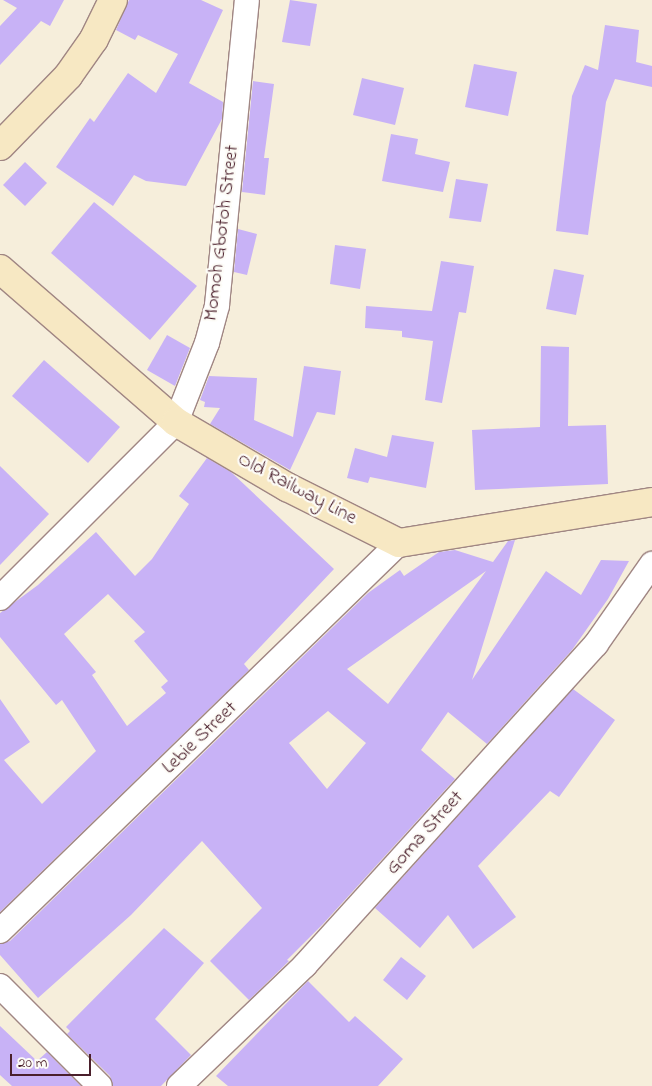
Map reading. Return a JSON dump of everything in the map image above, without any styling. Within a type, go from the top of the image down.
[{"type":"street","points":[[0,146],[68,76],[94,40],[113,0]]},
{"type":"street","name":"Momoh Gbotoh Street","points":[[0,598],[176,422],[207,342],[217,305],[247,0]]},
{"type":"street","name":"Old Railway Line","points":[[0,268],[176,422],[287,487],[399,543]]},
{"type":"street","points":[[399,543],[652,502]]},
{"type":"street","name":"Lebie Street","points":[[0,931],[399,543]]},
{"type":"street","name":"Goma Street","points":[[180,1086],[305,965],[590,651],[652,564]]},
{"type":"street","points":[[0,986],[100,1086]]},
{"type":"building","points":[[3,0],[64,0],[50,26],[41,21],[0,65],[0,26],[17,8]]},
{"type":"building","points":[[129,0],[201,0],[223,10],[189,83],[223,102],[222,119],[186,186],[146,181],[134,175],[113,206],[56,167],[90,118],[94,122],[128,73],[156,93],[178,54],[138,35],[135,40],[116,30]]},
{"type":"building","points":[[290,0],[317,4],[310,46],[282,42]]},
{"type":"building","points":[[605,25],[639,30],[636,62],[652,66],[652,87],[615,79],[606,102],[588,235],[556,231],[572,96],[585,65],[598,70]]},
{"type":"building","points":[[474,64],[517,72],[508,116],[465,107]]},
{"type":"building","points":[[362,78],[404,88],[395,125],[353,115]]},
{"type":"building","points":[[253,81],[274,84],[264,158],[269,158],[265,195],[242,192]]},
{"type":"building","points":[[391,134],[418,139],[415,154],[450,162],[443,192],[382,181]]},
{"type":"building","points":[[25,162],[47,183],[25,206],[3,185]]},
{"type":"building","points":[[456,179],[488,184],[481,222],[449,218]]},
{"type":"building","points":[[94,202],[197,286],[150,340],[51,253]]},
{"type":"building","points":[[238,229],[257,234],[247,275],[234,272]]},
{"type":"building","points":[[335,245],[366,249],[360,289],[330,284]]},
{"type":"building","points":[[441,261],[474,266],[466,313],[459,312],[442,403],[425,400],[433,341],[402,337],[402,331],[365,328],[366,306],[432,311]]},
{"type":"building","points":[[554,269],[584,275],[576,315],[546,309]]},
{"type":"building","points":[[167,335],[190,348],[175,386],[147,370]]},
{"type":"building","points":[[541,346],[569,347],[568,426],[606,425],[608,484],[475,490],[472,430],[540,427]]},
{"type":"building","points":[[44,360],[120,427],[88,463],[12,396]]},
{"type":"building","points":[[304,366],[341,371],[335,415],[317,412],[290,470],[210,424],[220,408],[204,407],[205,402],[200,400],[209,376],[257,378],[254,420],[293,437]]},
{"type":"building","points":[[392,435],[434,442],[426,488],[370,477],[368,483],[347,478],[355,448],[387,457]]},
{"type":"building","points":[[207,458],[231,472],[334,569],[244,664],[249,670],[0,912],[0,699],[30,742],[4,760],[42,804],[96,751],[62,700],[56,705],[0,637],[0,613],[38,585],[96,532],[135,576],[152,559],[189,504],[179,496]],"holes":[[[108,594],[145,632],[134,641],[168,681],[161,687],[166,693],[127,726],[92,675],[96,672],[64,634]]]},
{"type":"building","points":[[0,466],[49,514],[0,565]]},
{"type":"building","points":[[515,540],[472,680],[546,571],[581,595],[601,560],[629,561],[608,599],[572,650],[487,744],[448,712],[421,750],[455,779],[323,924],[287,960],[289,961],[249,1000],[210,961],[262,908],[202,841],[131,915],[38,998],[0,955],[0,944],[10,941],[368,593],[400,570],[404,576],[439,552],[455,550],[493,562],[508,541]],"holes":[[[486,571],[388,704],[347,669]],[[328,711],[366,743],[327,789],[289,743]]]},
{"type":"building","points":[[573,689],[615,720],[559,797],[550,791],[478,866],[516,917],[473,949],[448,915],[420,948],[375,908]]},
{"type":"building","points":[[164,928],[204,963],[155,1019],[191,1055],[161,1086],[113,1086],[110,1076],[67,1034],[70,1031],[66,1027]]},
{"type":"building","points":[[401,957],[426,976],[407,1000],[383,980]]},
{"type":"building","points":[[308,981],[349,1022],[355,1016],[403,1059],[378,1086],[228,1086],[216,1076]]},
{"type":"building","points":[[0,1026],[37,1061],[47,1052],[81,1086],[12,1086],[0,1075]]}]
